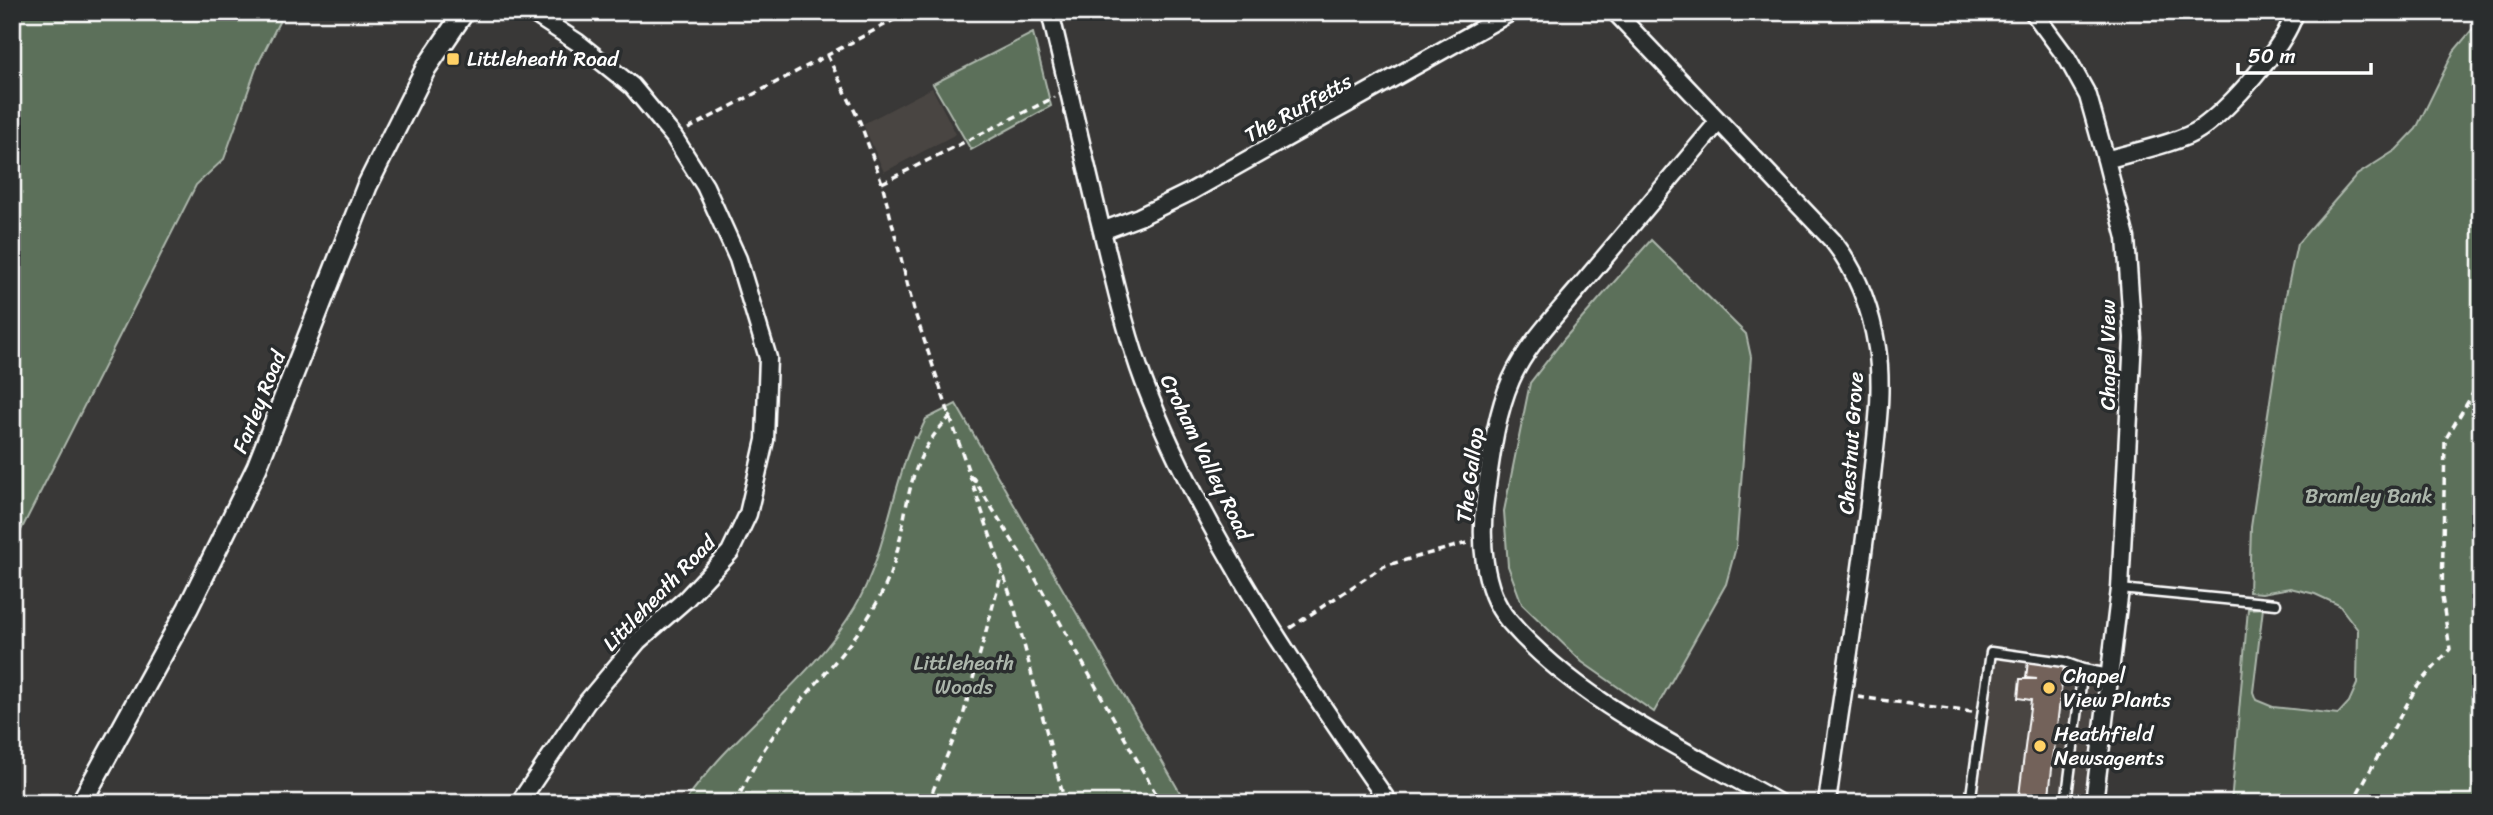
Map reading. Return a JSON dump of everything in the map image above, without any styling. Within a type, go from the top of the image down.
[{"type":"street","name":"Farley Road","points":[[81,803],[188,608],[257,467],[367,186],[426,68],[464,12]]},
{"type":"street","name":"Littleheath Road","points":[[519,803],[587,702],[638,641],[687,599],[730,552],[748,514],[765,440],[768,358],[738,259],[705,186],[674,137],[632,86],[577,42],[531,12]]},
{"type":"street","name":"Croham Valley Road","points":[[1050,12],[1119,309],[1145,384],[1171,445],[1217,533],[1279,636],[1389,803]]},
{"type":"street","name":"The Ruffetts","points":[[1102,231],[1139,217],[1189,192],[1511,12]]},
{"type":"street","name":"Chestnut Grove","points":[[1615,12],[1849,261],[1870,316],[1877,350],[1880,399],[1860,591],[1827,803]]},
{"type":"street","points":[[2033,12],[2067,58],[2088,96],[2106,160],[2198,131],[2249,82],[2290,30],[2295,12]]},
{"type":"street","name":"The Gallop","points":[[1719,121],[1544,330],[1512,377],[1503,401],[1491,455],[1483,539],[1494,596],[1507,619],[1547,659],[1620,713],[1779,803]]},
{"type":"street","name":"Chapel View","points":[[2094,803],[2112,674],[2120,589],[2133,338],[2126,238],[2106,160]]},
{"type":"lane","points":[[2120,589],[2276,604]]},
{"type":"lane","points":[[1970,803],[1991,653],[2064,662],[2083,669],[2112,674]]},
{"type":"lane","points":[[2066,803],[2083,669]]},
{"type":"path","points":[[674,137],[909,12]]},
{"type":"path","points":[[827,55],[860,122],[882,183],[914,310],[952,415],[1002,571],[1065,803]]},
{"type":"path","points":[[882,183],[1069,90]]},
{"type":"path","points":[[2352,803],[2416,688],[2451,649],[2442,597],[2445,440],[2481,380]]},
{"type":"path","points":[[735,803],[769,742],[823,677],[870,612],[889,577],[913,471],[938,428],[952,415]]},
{"type":"path","points":[[968,468],[1033,574],[1161,803]]},
{"type":"path","points":[[1279,636],[1384,566],[1483,539]]},
{"type":"path","points":[[929,803],[963,716],[1002,571]]},
{"type":"path","points":[[1842,695],[1982,714]]},
{"type":"shaded area","points":[[932,88],[956,134],[884,172],[863,124]]},
{"type":"shaded area","points":[[1988,648],[2103,663],[2083,803],[1964,803]]},
{"type":"green space","points":[[12,12],[284,12],[257,66],[224,159],[196,185],[12,548]]},
{"type":"green space","name":"Bramley Bank","points":[[2481,19],[2481,803],[2231,803],[2248,609],[2263,608],[2253,692],[2256,700],[2273,707],[2338,714],[2349,702],[2357,684],[2358,630],[2339,605],[2315,594],[2290,588],[2262,593],[2249,592],[2251,527],[2286,295],[2297,244],[2357,175],[2396,150],[2416,129],[2454,51]]},
{"type":"green space","points":[[1033,33],[1051,106],[971,150],[933,84]]},
{"type":"green space","points":[[1651,240],[1746,334],[1751,357],[1736,547],[1726,584],[1654,712],[1582,662],[1522,604],[1508,566],[1504,511],[1530,383],[1564,339]]},
{"type":"green space","name":"Littleheath Woods","points":[[956,404],[1186,803],[684,803],[725,753],[817,659],[837,634],[855,607],[874,567],[914,437],[917,438],[926,419]]},
{"type":"building","points":[[2028,661],[2064,666],[2048,803],[2018,803],[2031,700],[2018,698],[2020,679],[2037,679],[2026,678]]},
{"type":"place","name":"Littleheath Road","points":[[453,59]]},
{"type":"place","name":"Chapel View Plants","points":[[2049,688]]},
{"type":"place","name":"Heathfield Newsagents","points":[[2040,746]]}]
